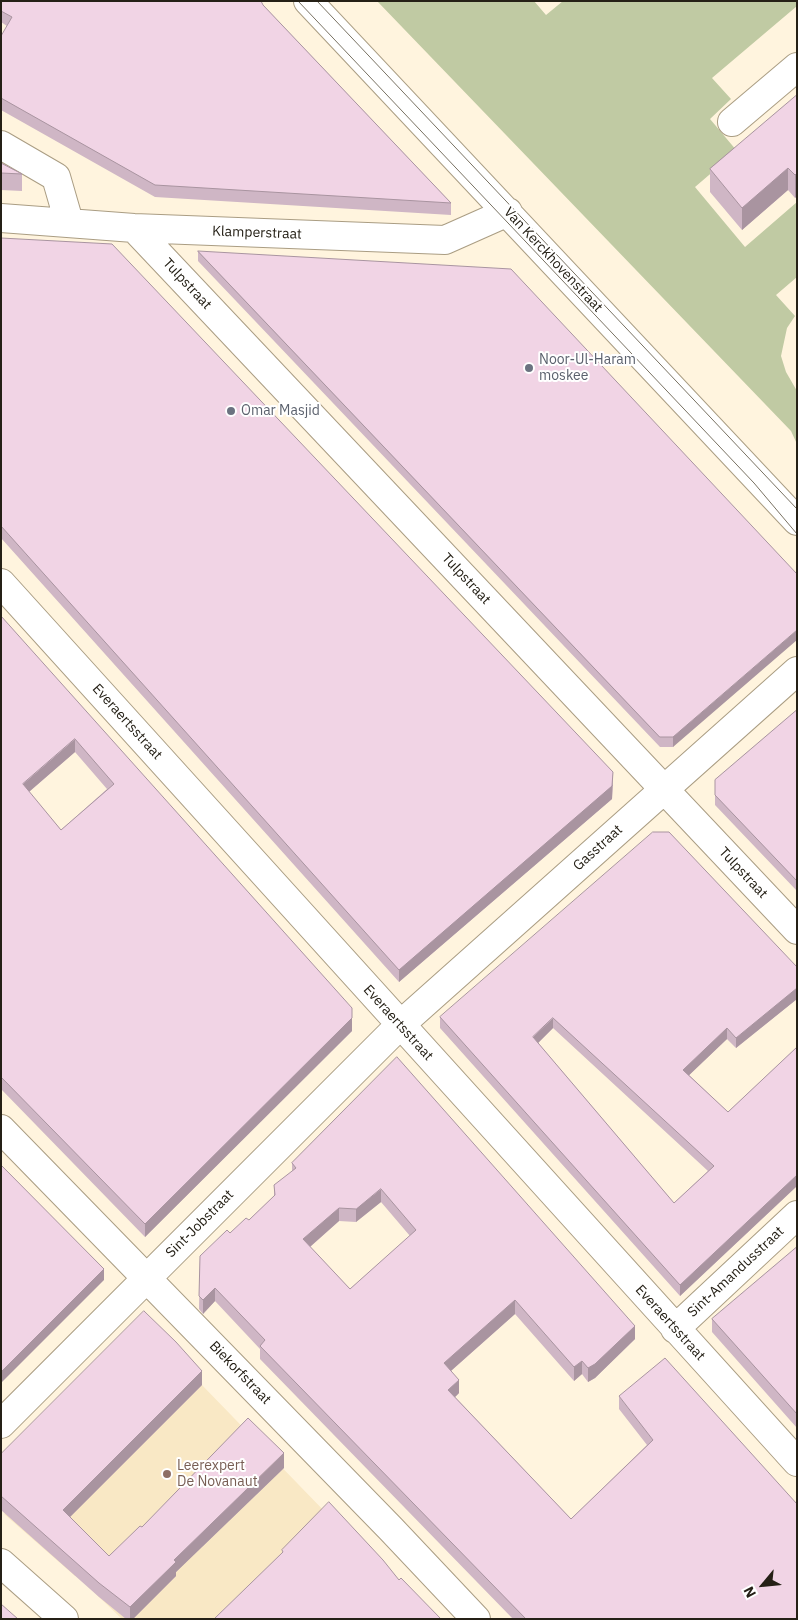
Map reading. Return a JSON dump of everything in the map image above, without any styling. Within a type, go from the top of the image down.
[{"type":"street","name":"Van Kerckhovenstraat","points":[[308,1],[797,521]]},
{"type":"street","points":[[732,122],[797,67]]},
{"type":"street","points":[[1,145],[56,177],[69,222]]},
{"type":"street","name":"Klamperstraat","points":[[1,218],[134,228],[445,240],[508,212]]},
{"type":"street","name":"Tulpstraat","points":[[134,228],[797,930]]},
{"type":"street","name":"Everaertsstraat","points":[[1,583],[797,1462]]},
{"type":"street","name":"Gasstraat","points":[[400,1024],[797,671]]},
{"type":"street","name":"Sint-Jobstraat","points":[[1,1424],[400,1024]]},
{"type":"street","name":"Biekorfstraat","points":[[1,1129],[476,1619]]},
{"type":"street","name":"Sint-Amandusstraat","points":[[675,1329],[797,1215]]},
{"type":"street","points":[[1,1563],[64,1619]]},
{"type":"shaded area","name":"Leerexpert De Novanaut","points":[[200,1383],[330,1517],[294,1619],[122,1619],[77,1576],[4,1514],[87,1435]]},
{"type":"green space","points":[[377,1],[534,1],[546,15],[563,1],[797,1],[797,6],[712,78],[731,99],[710,119],[737,151],[695,187],[745,247],[797,202],[797,277],[776,295],[795,316],[787,328],[781,356],[786,372],[797,391],[797,444],[791,431]]},
{"type":"building","points":[[1,1],[261,1],[451,203],[155,185],[1,98],[1,36],[12,17],[1,11]]},
{"type":"building","points":[[797,95],[797,173],[795,175],[788,168],[742,208],[710,169]]},
{"type":"building","points":[[1,163],[22,174],[1,173]]},
{"type":"building","points":[[1,238],[112,244],[613,772],[612,786],[399,970],[1,526]]},
{"type":"building","points":[[198,251],[511,269],[797,574],[797,630],[673,737],[660,737]]},
{"type":"building","points":[[1,616],[352,1008],[352,1018],[145,1224],[1,1077]],"holes":[[[75,739],[114,784],[61,830],[23,784]]]},
{"type":"building","points":[[797,710],[797,881],[715,795],[715,780]]},
{"type":"building","points":[[653,832],[669,832],[797,967],[797,988],[736,1038],[727,1028],[683,1070],[728,1112],[797,1047],[797,1175],[680,1285],[440,1017]],"holes":[[[553,1018],[714,1166],[674,1203],[533,1037]]]},
{"type":"building","points":[[397,1057],[635,1326],[595,1364],[588,1368],[582,1361],[574,1367],[515,1300],[444,1363],[459,1380],[448,1390],[571,1519],[653,1440],[619,1396],[665,1358],[797,1504],[797,1619],[526,1619],[260,1346],[265,1340],[215,1288],[203,1300],[199,1296],[200,1256],[227,1230],[230,1233],[246,1218],[249,1220],[275,1195],[274,1185],[296,1168],[292,1163]],"holes":[[[381,1189],[416,1230],[350,1289],[303,1239],[339,1208],[356,1209]]]},
{"type":"building","points":[[1,1165],[104,1269],[1,1372]]},
{"type":"building","points":[[797,1247],[797,1414],[712,1319]]},
{"type":"building","points":[[144,1311],[202,1371],[63,1510],[109,1556],[140,1526],[142,1527],[248,1418],[284,1453],[174,1560],[176,1562],[130,1607],[99,1583],[1,1496],[1,1454]]},
{"type":"building","points":[[329,1502],[399,1580],[401,1578],[441,1619],[214,1619],[283,1552],[282,1550]]},
{"type":"building","points":[[1,1604],[18,1619],[1,1619]]},
{"type":"tram line","points":[[298,1],[754,483],[797,534]]},
{"type":"tram line","points":[[317,1],[797,509]]},
{"type":"place","name":"Noor-Ul-Haram moskee","points":[[529,368]]},
{"type":"place","name":"Omar Masjid","points":[[231,411]]},
{"type":"place","name":"Leerexpert De Novanaut","points":[[167,1474]]}]
